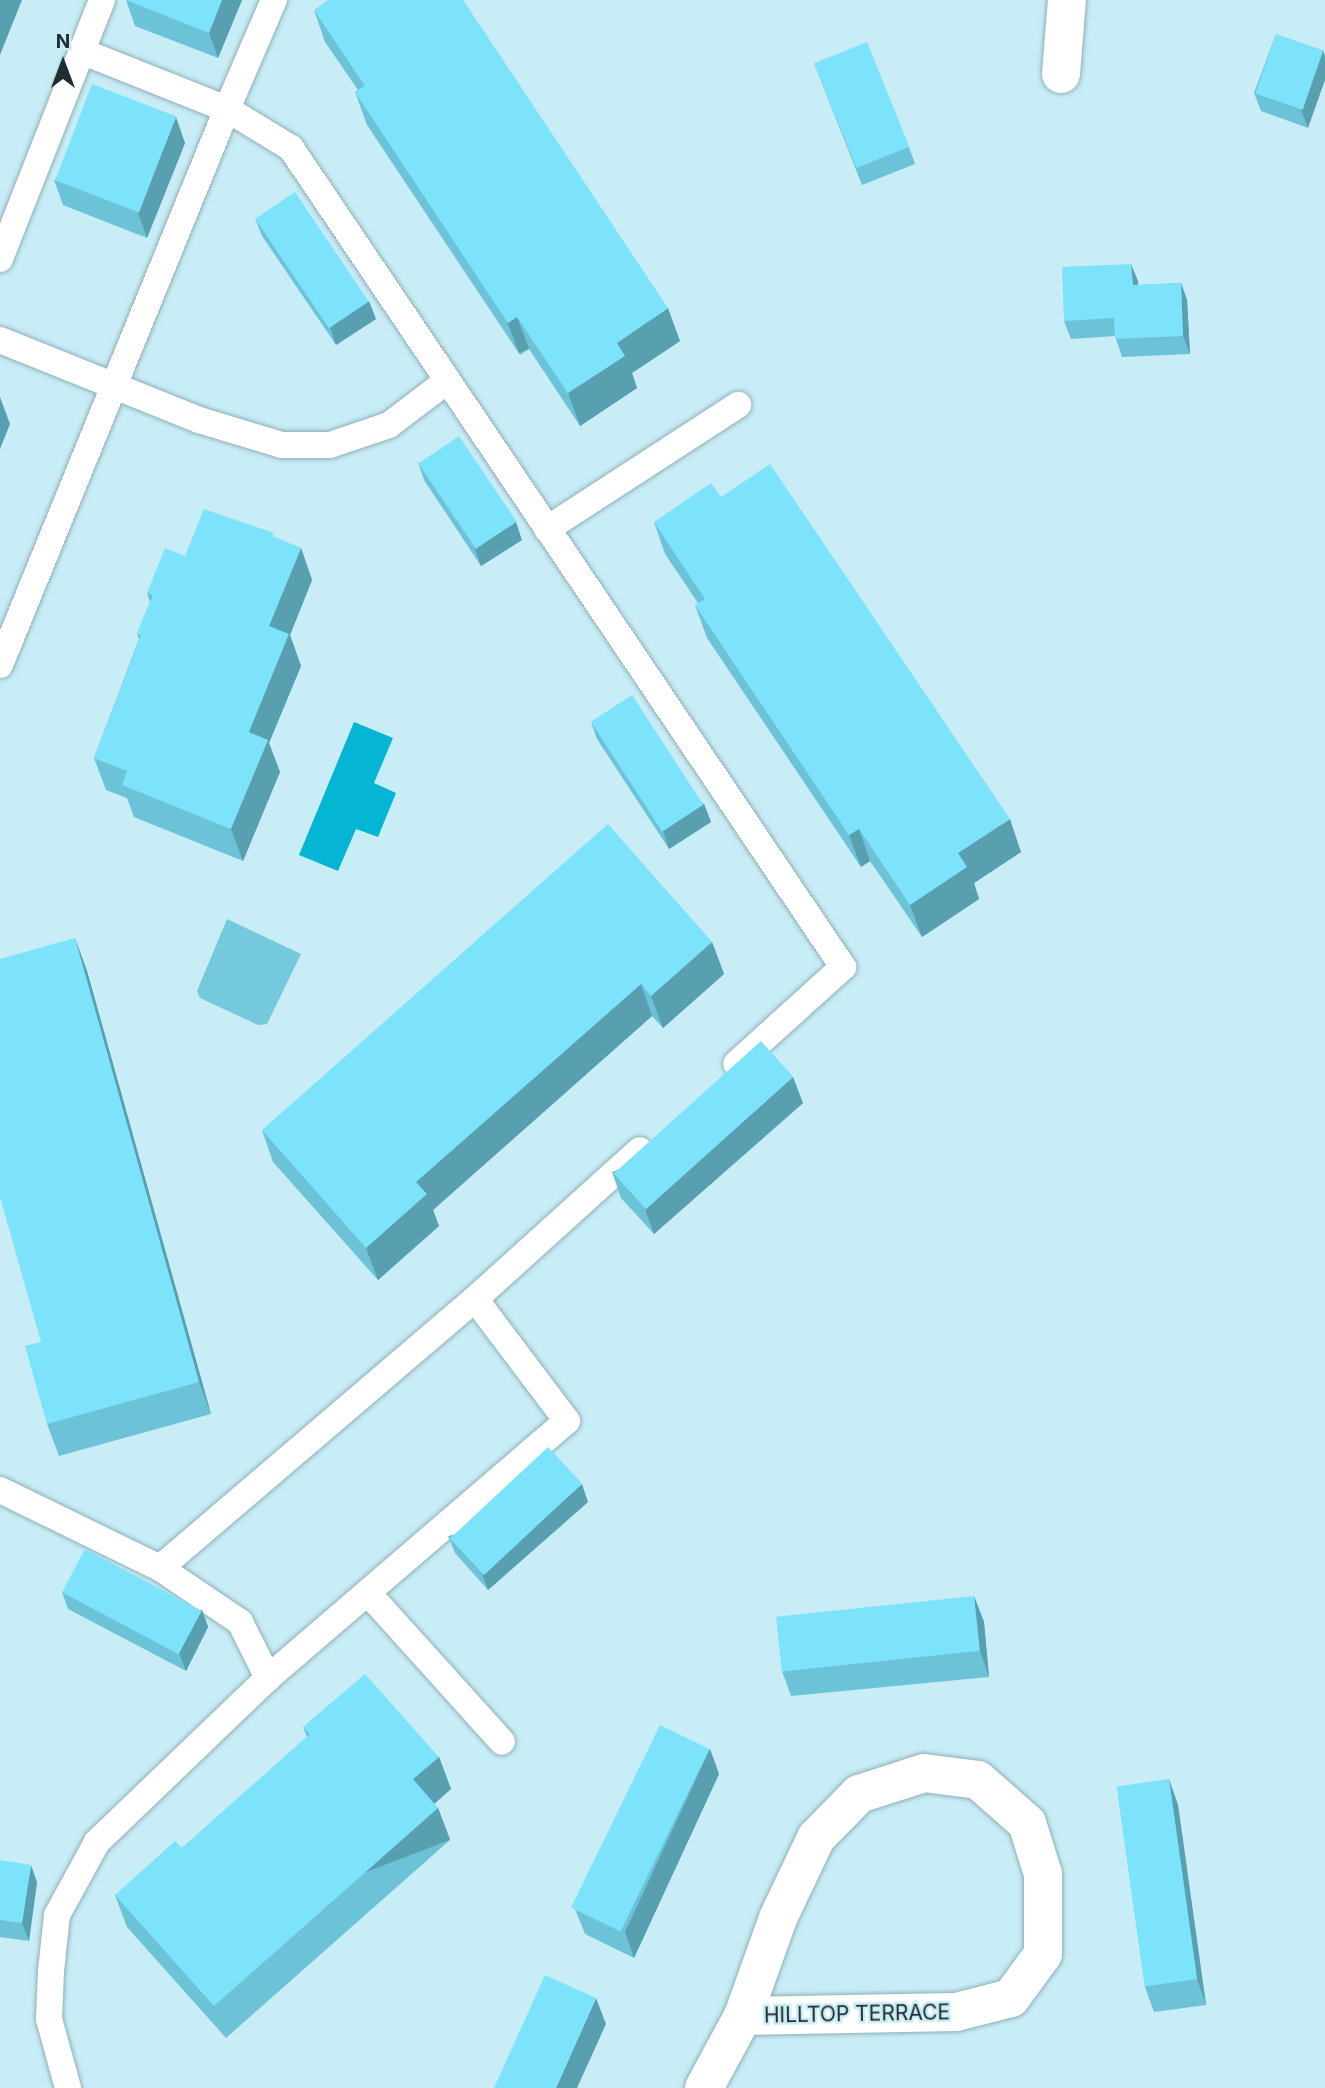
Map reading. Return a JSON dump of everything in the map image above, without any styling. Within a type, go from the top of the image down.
[{"type":"street","points":[[1061,74],[1067,0]]},
{"type":"street","name":"HILLTOP TERRACE","points":[[704,2088],[743,2017],[778,1918],[816,1838],[859,1794],[924,1773],[978,1780],[1027,1823],[1043,1874],[1043,1954],[1011,1998],[957,2012],[743,2017]]},
{"type":"lane","points":[[0,259],[102,0]]},
{"type":"lane","points":[[1,655],[274,0]]},
{"type":"lane","points":[[81,51],[228,109],[291,148],[843,967],[720,1078]]},
{"type":"lane","points":[[0,340],[199,420],[282,445],[330,445],[389,425],[447,381]]},
{"type":"lane","points":[[547,530],[738,405]]},
{"type":"lane","points":[[160,1568],[475,1299],[659,1133]]},
{"type":"lane","points":[[68,2088],[49,2019],[58,1915],[97,1842],[268,1678],[567,1421],[475,1299]]},
{"type":"lane","points":[[0,1490],[160,1568],[240,1622],[268,1678]]},
{"type":"lane","points":[[368,1593],[502,1742]]},
{"type":"shaded area","points":[[354,722],[393,738],[374,783],[396,793],[378,837],[356,829],[338,871],[299,855]]},
{"type":"shaded area","points":[[227,919],[301,954],[267,1024],[258,1025],[200,998],[197,991]]},
{"type":"building","points":[[126,0],[222,0],[209,33]]},
{"type":"building","points":[[328,0],[463,0],[668,308],[617,343],[625,356],[568,393],[517,317],[508,323],[355,92],[365,86],[314,10]]},
{"type":"building","points":[[1276,34],[1323,50],[1303,110],[1255,94]]},
{"type":"building","points":[[867,42],[909,147],[856,168],[814,63]]},
{"type":"building","points":[[92,84],[176,116],[139,212],[55,180]]},
{"type":"building","points":[[295,192],[369,301],[329,328],[255,219]]},
{"type":"building","points":[[1131,264],[1133,285],[1181,283],[1183,336],[1115,339],[1114,318],[1064,321],[1062,267]]},
{"type":"building","points":[[459,436],[517,521],[476,549],[418,463]]},
{"type":"building","points":[[770,464],[1010,819],[958,853],[967,867],[910,905],[859,829],[849,835],[695,605],[705,599],[654,522],[711,483],[721,497]]},
{"type":"building","points":[[204,509],[274,533],[272,536],[301,548],[269,626],[289,634],[249,732],[268,740],[231,829],[122,785],[127,771],[94,758],[141,635],[137,634],[153,595],[147,593],[165,548],[185,556]]},
{"type":"building","points":[[632,695],[703,805],[662,832],[591,722]]},
{"type":"building","points":[[608,824],[712,942],[651,996],[641,984],[416,1182],[427,1194],[366,1248],[262,1130]]},
{"type":"building","points":[[75,938],[199,1382],[47,1424],[25,1346],[41,1342],[0,1197],[0,959]]},
{"type":"building","points":[[761,1041],[793,1077],[646,1209],[614,1173]]},
{"type":"building","points":[[548,1447],[582,1484],[484,1575],[450,1538]]},
{"type":"building","points":[[85,1549],[202,1611],[179,1654],[62,1592]]},
{"type":"building","points":[[974,1596],[980,1651],[782,1671],[776,1617]]},
{"type":"building","points":[[365,1674],[439,1757],[413,1779],[438,1808],[214,2006],[115,1895],[175,1841],[182,1848],[310,1734],[303,1727]]},
{"type":"building","points":[[660,1725],[709,1749],[620,1932],[571,1907]]},
{"type":"building","points":[[1169,1779],[1197,1979],[1145,1986],[1117,1786]]},
{"type":"building","points":[[0,1860],[31,1865],[22,1923],[0,1920]]},
{"type":"building","points":[[545,1975],[596,1998],[556,2088],[494,2088]]}]
